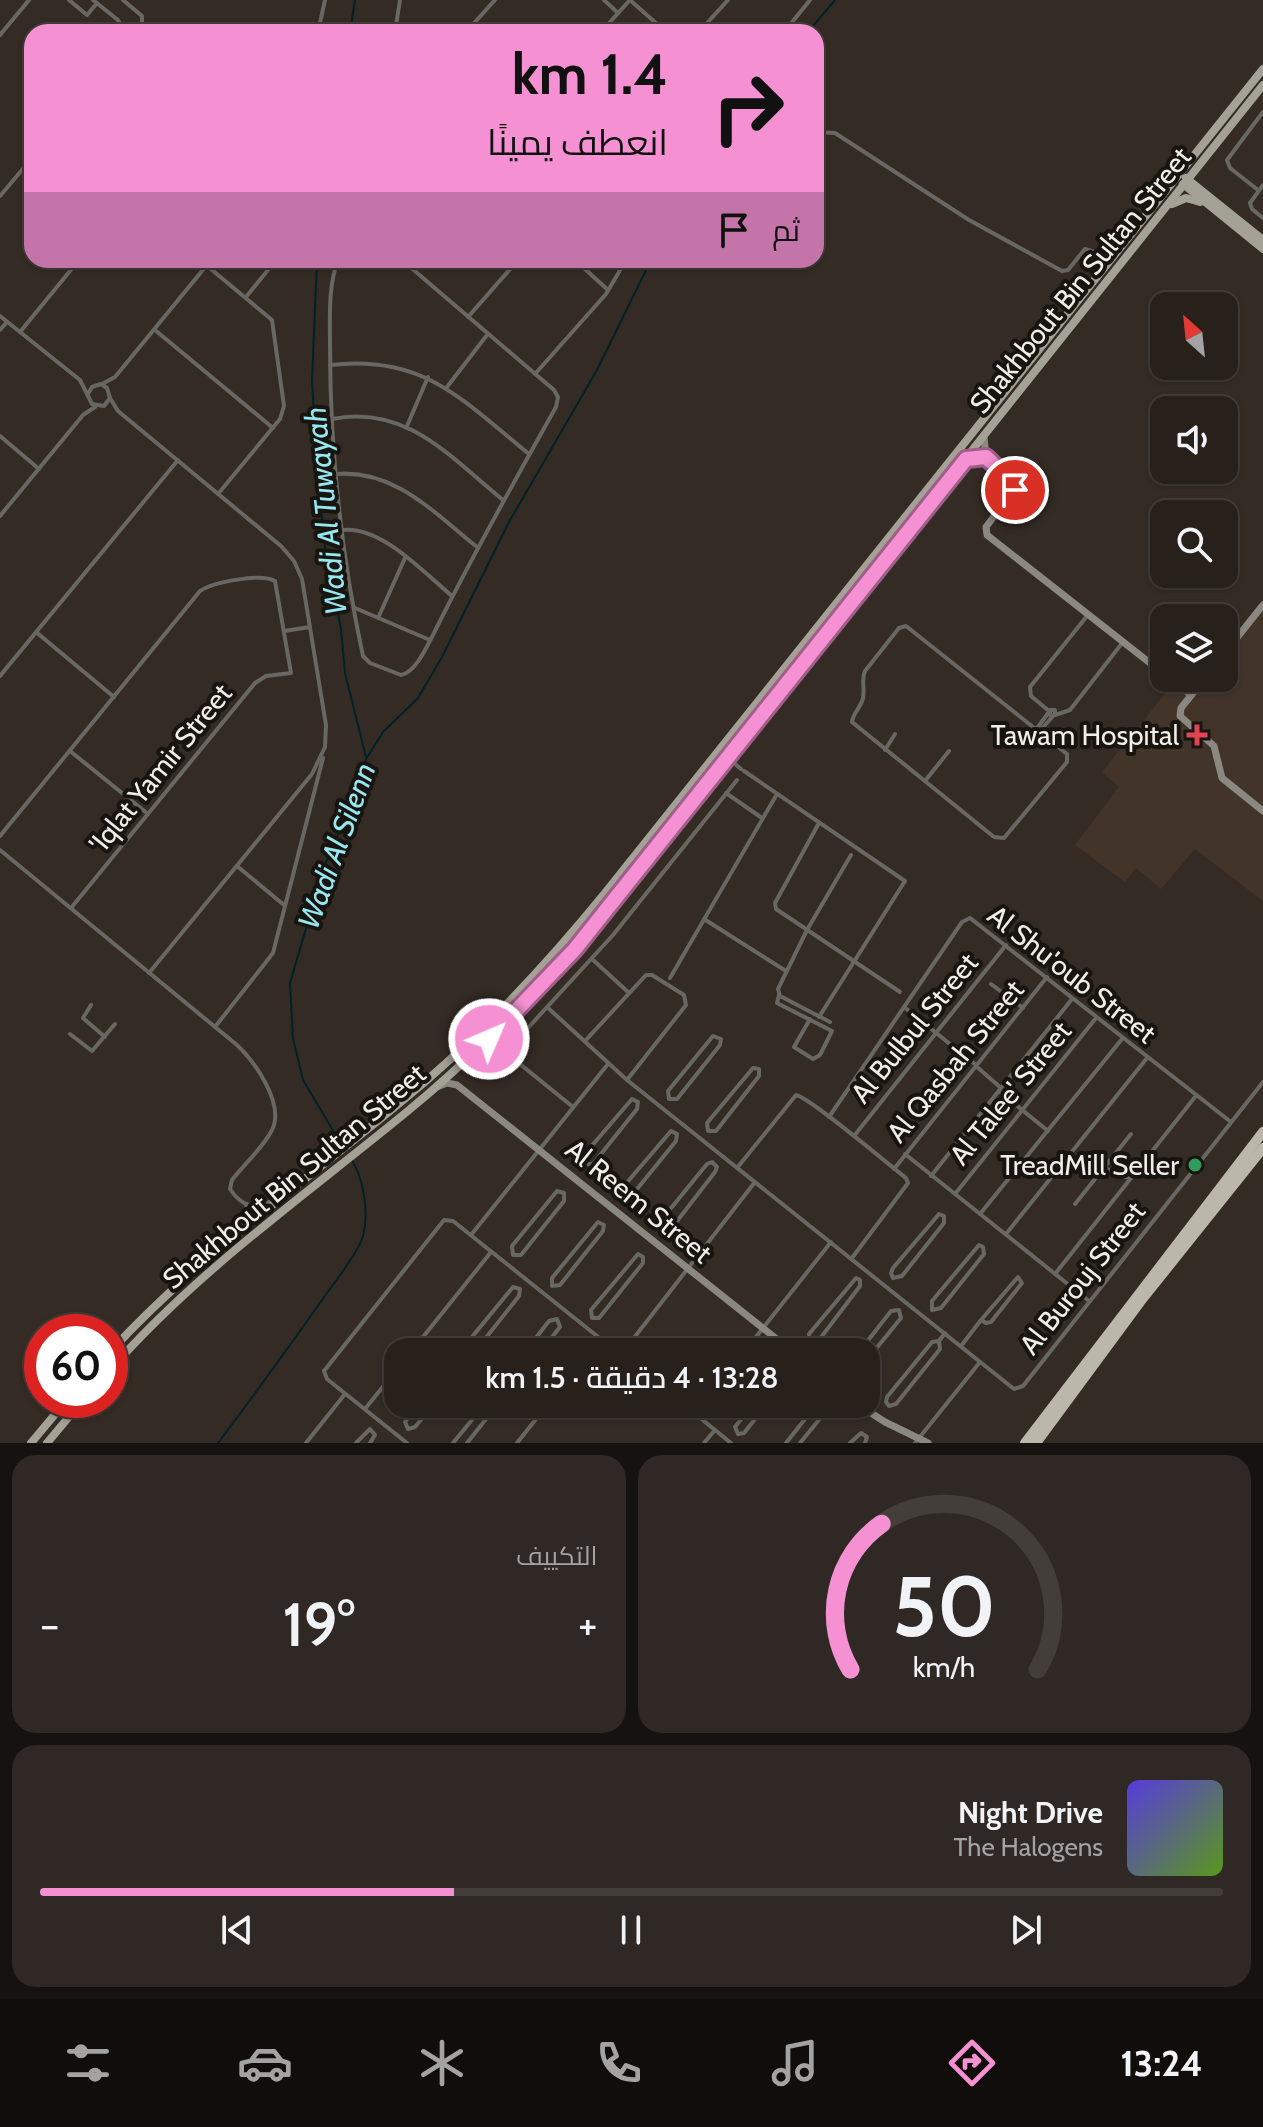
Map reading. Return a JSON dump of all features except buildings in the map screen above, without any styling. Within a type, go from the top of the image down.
[{"type":"highway","points":[[1025,1443],[1263,1132]]},
{"type":"highway","points":[[1036,1443],[1140,1302],[1263,1148]]},
{"type":"main road","name":"Shakhbout Bin Sultan Street","points":[[128,1351],[230,1253],[373,1140],[460,1066],[575,949],[1166,208],[1220,123],[1263,69]]},
{"type":"main road","name":"Shakhbout Bin Sultan Street","points":[[128,1334],[172,1289],[236,1233],[366,1131],[456,1055],[523,989],[576,929],[1136,228],[1208,154],[1263,85]]},
{"type":"main road","points":[[1208,154],[1200,179],[1212,204]]},
{"type":"main road","points":[[1182,179],[1195,194],[1198,190],[1212,204],[1263,240]]},
{"type":"main road","points":[[1182,179],[1263,249]]},
{"type":"main road","points":[[1143,235],[1148,223],[1182,179]]},
{"type":"main road","points":[[1166,208],[1187,198],[1212,204]]},
{"type":"main road","points":[[432,1091],[426,1088],[456,1055]]},
{"type":"main road","points":[[31,1443],[52,1418]]},
{"type":"main road","points":[[47,1443],[68,1418]]},
{"type":"street","points":[[0,35],[29,0]]},
{"type":"street","points":[[69,0],[87,15],[95,2],[121,24]]},
{"type":"street","points":[[123,0],[137,12],[143,24]]},
{"type":"street","points":[[320,24],[325,0]]},
{"type":"street","points":[[396,24],[400,0]]},
{"type":"street","points":[[473,24],[495,0]]},
{"type":"street","points":[[604,0],[618,13]]},
{"type":"street","points":[[608,24],[630,0],[657,24]]},
{"type":"street","points":[[706,24],[728,0]]},
{"type":"street","points":[[790,24],[807,1]]},
{"type":"street","points":[[134,24],[139,19],[137,12]]},
{"type":"street","points":[[118,20],[130,24]]},
{"type":"street","points":[[1258,190],[1230,168],[1227,160],[1263,112]]},
{"type":"street","points":[[824,132],[835,133],[969,220],[1062,271],[1068,270],[1085,249],[1101,254],[1111,252],[1136,228]]},
{"type":"street","points":[[0,196],[24,168]]},
{"type":"street","points":[[1263,185],[1250,206],[1263,218]]},
{"type":"street","points":[[1244,224],[1261,229]]},
{"type":"street","points":[[1075,305],[1096,270],[1091,252]]},
{"type":"street","points":[[20,332],[72,268]]},
{"type":"street","points":[[0,516],[83,415],[106,405],[115,377],[204,268]]},
{"type":"street","points":[[210,268],[269,316],[274,326],[284,408],[282,417],[218,494]]},
{"type":"street","points":[[246,297],[270,268]]},
{"type":"street","points":[[336,268],[331,296],[330,365],[342,530],[363,656],[370,663],[401,675],[407,674],[430,641],[477,547],[556,407],[558,397],[554,390],[411,268]]},
{"type":"street","points":[[468,317],[511,268]]},
{"type":"street","points":[[584,268],[608,290]]},
{"type":"street","points":[[535,374],[608,290],[621,268]]},
{"type":"street","points":[[0,316],[80,380],[88,396],[99,407],[118,411]]},
{"type":"street","points":[[0,330],[7,322]]},
{"type":"street","points":[[154,330],[273,428]]},
{"type":"street","points":[[447,387],[487,334]]},
{"type":"street","points":[[330,365],[380,364],[428,377],[447,387],[529,454]]},
{"type":"street","points":[[83,415],[88,396],[99,384],[115,377]]},
{"type":"street","points":[[407,426],[428,377]]},
{"type":"street","points":[[80,380],[107,388],[118,411],[281,546],[294,561],[302,579],[327,740],[286,905],[269,960],[215,1027]]},
{"type":"street","points":[[332,419],[377,416],[407,426],[423,435],[503,500]]},
{"type":"street","points":[[0,436],[39,469]]},
{"type":"street","points":[[984,437],[986,457],[1015,488],[986,527],[987,535],[1150,663]]},
{"type":"street","points":[[966,459],[986,457]]},
{"type":"street","points":[[0,676],[178,460]]},
{"type":"street","points":[[336,474],[370,475],[392,482],[477,547]]},
{"type":"street","points":[[342,530],[370,534],[387,543],[452,596]]},
{"type":"street","points":[[378,618],[405,558]]},
{"type":"street","points":[[0,836],[196,596],[213,585],[265,577],[273,579],[277,585],[284,631],[310,627]]},
{"type":"street","points":[[1238,636],[1263,605]]},
{"type":"street","points":[[355,608],[430,641]]},
{"type":"street","points":[[1089,614],[1031,685],[1031,696],[1051,712],[1070,710],[1123,642]]},
{"type":"street","points":[[903,626],[1038,730],[1065,752],[1067,762],[1004,838],[994,837],[853,724],[852,718],[863,698],[862,678],[865,671],[903,626]]},
{"type":"street","name":"'Iqlat Yamir Street","points":[[71,908],[255,683],[266,676],[291,673],[284,631]]},
{"type":"street","points":[[36,632],[114,697]]},
{"type":"street","points":[[1187,692],[1191,695]]},
{"type":"street","points":[[1193,692],[1181,708],[1180,716],[1214,746],[1222,778],[1263,811]]},
{"type":"street","points":[[1033,735],[1051,712]]},
{"type":"street","points":[[885,750],[895,734]]},
{"type":"street","points":[[70,751],[148,814]]},
{"type":"street","points":[[925,781],[949,751]]},
{"type":"street","points":[[149,973],[303,785],[324,752]]},
{"type":"street","points":[[728,758],[905,881],[819,1017]]},
{"type":"street","points":[[505,1053],[607,942],[737,780]]},
{"type":"street","points":[[303,785],[314,793]]},
{"type":"street","points":[[726,793],[762,818]]},
{"type":"street","points":[[670,978],[777,794]]},
{"type":"street","points":[[819,823],[775,904],[777,911],[900,992]]},
{"type":"street","points":[[0,850],[237,1045],[256,1066],[268,1089],[275,1114],[271,1131],[230,1182],[232,1192],[246,1205],[258,1207],[281,1196]]},
{"type":"street","points":[[810,1019],[794,1047],[813,1059],[819,1056],[832,1033],[810,1019],[776,1002],[778,989],[807,930],[851,855]]},
{"type":"street","points":[[237,866],[286,905]]},
{"type":"street","points":[[277,900],[288,896]]},
{"type":"street","points":[[704,919],[786,971]]},
{"type":"street","name":"Al Shu'oub Street","points":[[829,1117],[965,919],[974,919],[1231,1123]]},
{"type":"street","name":"Al Bulbul Street","points":[[854,1136],[1006,945]]},
{"type":"street","points":[[592,959],[629,993]]},
{"type":"street","points":[[585,1041],[644,976],[650,974],[684,995],[687,1002],[627,1080]]},
{"type":"street","name":"Al Qasbah Street","points":[[894,1169],[1047,977]]},
{"type":"street","points":[[991,984],[1023,1008]]},
{"type":"street","points":[[779,995],[830,1022]]},
{"type":"street","points":[[931,1176],[1072,998]]},
{"type":"street","points":[[91,1005],[83,1018],[105,1037]]},
{"type":"street","name":"Al Burouj Street","points":[[547,1007],[627,1080],[1013,1389],[1018,1389],[1027,1379],[1261,1086]]},
{"type":"street","points":[[904,1007],[1048,1131]]},
{"type":"street","name":"Al Talee' Street","points":[[955,1194],[1096,1017]]},
{"type":"street","points":[[70,1034],[91,1051],[115,1024]]},
{"type":"street","points":[[712,1037],[720,1037],[720,1045],[677,1099],[669,1099],[667,1093],[712,1037]]},
{"type":"street","points":[[980,1214],[1122,1038]]},
{"type":"street","points":[[489,1039],[573,1107]]},
{"type":"street","points":[[1005,1234],[1147,1058]]},
{"type":"street","points":[[471,1235],[608,1064]]},
{"type":"street","points":[[432,1091],[443,1084],[457,1085],[455,1076],[460,1066]]},
{"type":"street","points":[[751,1068],[759,1069],[760,1075],[735,1108],[716,1131],[708,1131],[706,1125],[751,1068]]},
{"type":"street","points":[[685,1070],[694,1078]]},
{"type":"street","name":"Al Reem Street","points":[[457,1085],[776,1338]]},
{"type":"street","points":[[636,1100],[638,1107],[593,1164],[585,1164],[583,1156],[629,1101],[636,1100],[642,1092]]},
{"type":"street","points":[[737,1168],[796,1095],[802,1096],[854,1136],[907,1180],[908,1186],[852,1258]]},
{"type":"street","points":[[1055,1274],[1196,1096]]},
{"type":"street","points":[[662,1108],[669,1099]]},
{"type":"street","points":[[725,1100],[735,1108]]},
{"type":"street","points":[[610,1123],[619,1130]]},
{"type":"street","points":[[675,1132],[677,1139],[659,1162],[633,1194],[625,1195],[623,1187],[668,1133],[675,1132],[682,1124]]},
{"type":"street","points":[[702,1140],[708,1131]]},
{"type":"street","points":[[1075,1204],[1131,1134]]},
{"type":"street","points":[[650,1154],[659,1162]]},
{"type":"street","points":[[905,1154],[1089,1301]]},
{"type":"street","points":[[715,1163],[721,1155]]},
{"type":"street","points":[[1252,1162],[1263,1155]]},
{"type":"street","points":[[708,1163],[715,1163],[717,1170],[673,1226],[665,1227],[663,1218],[708,1163]]},
{"type":"street","points":[[1105,1167],[1115,1175],[1131,1178]]},
{"type":"street","points":[[631,1338],[755,1182]]},
{"type":"street","points":[[689,1186],[698,1194]]},
{"type":"street","points":[[562,1191],[564,1201],[521,1255],[513,1255],[511,1248],[554,1193],[562,1191]]},
{"type":"street","points":[[236,1233],[248,1216],[246,1205]]},
{"type":"street","points":[[886,1286],[893,1278],[900,1277],[945,1222],[943,1215],[936,1215],[909,1248],[892,1270],[893,1278]]},
{"type":"street","points":[[407,1443],[325,1376],[326,1365],[441,1222],[451,1220],[599,1338]]},
{"type":"street","points":[[545,1295],[552,1286],[551,1280],[594,1225],[601,1223],[604,1230],[559,1286],[552,1286]]},
{"type":"street","points":[[529,1225],[538,1232]]},
{"type":"street","points":[[755,1338],[831,1242]]},
{"type":"street","points":[[926,1318],[932,1310],[931,1302],[974,1248],[982,1246],[984,1254],[939,1309],[932,1310]]},
{"type":"street","points":[[909,1248],[918,1255]]},
{"type":"street","points":[[422,1338],[491,1252]]},
{"type":"street","points":[[506,1264],[513,1255]]},
{"type":"street","points":[[585,1327],[592,1318],[591,1310],[608,1288],[635,1255],[642,1256],[643,1263],[599,1318],[592,1318]]},
{"type":"street","points":[[569,1257],[577,1264]]},
{"type":"street","points":[[859,1279],[866,1270]]},
{"type":"street","name":"Al Burouj Street","points":[[961,1346],[981,1320],[1014,1278],[1021,1278],[1021,1284],[991,1322],[981,1320]]},
{"type":"street","points":[[519,1288],[513,1287],[467,1343],[469,1351],[476,1350],[520,1294],[519,1288],[526,1279]]},
{"type":"street","points":[[853,1279],[859,1279],[861,1285],[818,1341],[810,1342],[809,1334],[853,1279]]},
{"type":"street","points":[[949,1279],[958,1286]]},
{"type":"street","points":[[608,1288],[617,1295]]},
{"type":"street","points":[[835,1301],[843,1308]]},
{"type":"street","points":[[870,1338],[891,1311],[899,1310],[906,1302]]},
{"type":"street","points":[[494,1310],[502,1317]]},
{"type":"street","points":[[880,1344],[901,1318],[899,1310]]},
{"type":"street","points":[[558,1320],[565,1311]]},
{"type":"street","points":[[536,1338],[551,1320],[558,1320]]},
{"type":"street","points":[[551,1338],[560,1327],[558,1320]]},
{"type":"street","points":[[874,1333],[883,1340]]},
{"type":"street","points":[[939,1341],[941,1348],[896,1404],[889,1406],[886,1398],[932,1342],[939,1341],[945,1333]]},
{"type":"street","points":[[917,1441],[980,1362]]},
{"type":"street","points":[[913,1365],[922,1372]]},
{"type":"street","points":[[365,1409],[384,1385]]},
{"type":"street","points":[[306,1443],[345,1394]]},
{"type":"street","points":[[407,1429],[408,1418]]},
{"type":"street","points":[[400,1437],[407,1429],[414,1428],[422,1418]]},
{"type":"street","points":[[453,1443],[474,1418]]},
{"type":"street","points":[[467,1443],[487,1418]]},
{"type":"street","points":[[517,1443],[537,1418]]},
{"type":"street","points":[[700,1418],[730,1442],[737,1434],[744,1433],[756,1418]]},
{"type":"street","points":[[737,1434],[735,1427],[742,1418]]},
{"type":"street","points":[[786,1443],[806,1418]]},
{"type":"street","points":[[793,1435],[801,1442],[820,1418]]},
{"type":"street","points":[[878,1418],[917,1441],[928,1443]]},
{"type":"street","points":[[373,1430],[379,1421]]},
{"type":"street","points":[[356,1443],[367,1430],[373,1430]]},
{"type":"street","points":[[370,1443],[375,1435],[373,1430]]},
{"type":"street","points":[[704,1443],[715,1430]]},
{"type":"street","points":[[463,1431],[472,1438]]},
{"type":"street","points":[[850,1443],[863,1433],[867,1437],[865,1443]]},
{"type":"shaded area","name":"Tawam Hospital","points":[[1263,607],[1263,901],[1195,849],[1161,889],[1136,868],[1125,882],[1075,845],[1119,787],[1102,772],[1167,692],[1182,692],[1189,698],[1194,692],[1238,692],[1238,638]]},
{"type":"waterway","name":"Wadi Al Tuwayah","points":[[351,24],[355,0]]},
{"type":"waterway","name":"Wadi Al Silenn","points":[[815,24],[835,0]]},
{"type":"waterway","name":"Wadi Al Tuwayah","points":[[317,268],[312,381],[326,557],[341,629],[345,673],[366,757]]},
{"type":"waterway","name":"Wadi Al Silenn","points":[[341,1144],[303,1080],[293,1039],[290,983],[324,867],[360,783],[366,759],[383,732],[418,698],[442,657],[509,522],[597,370],[647,268]]},
{"type":"waterway","name":"Wadi Al Silenn","points":[[218,1443],[360,1243],[365,1227],[364,1196],[351,1159]]},
{"type":"place","name":"Tawam Hospital","points":[[1197,735]]},
{"type":"place","name":"TreadMill Seller","points":[[1195,1165]]},
{"type":"route","points":[[489,1039],[575,949],[966,459],[986,457],[1013,483],[1015,490]]}]
